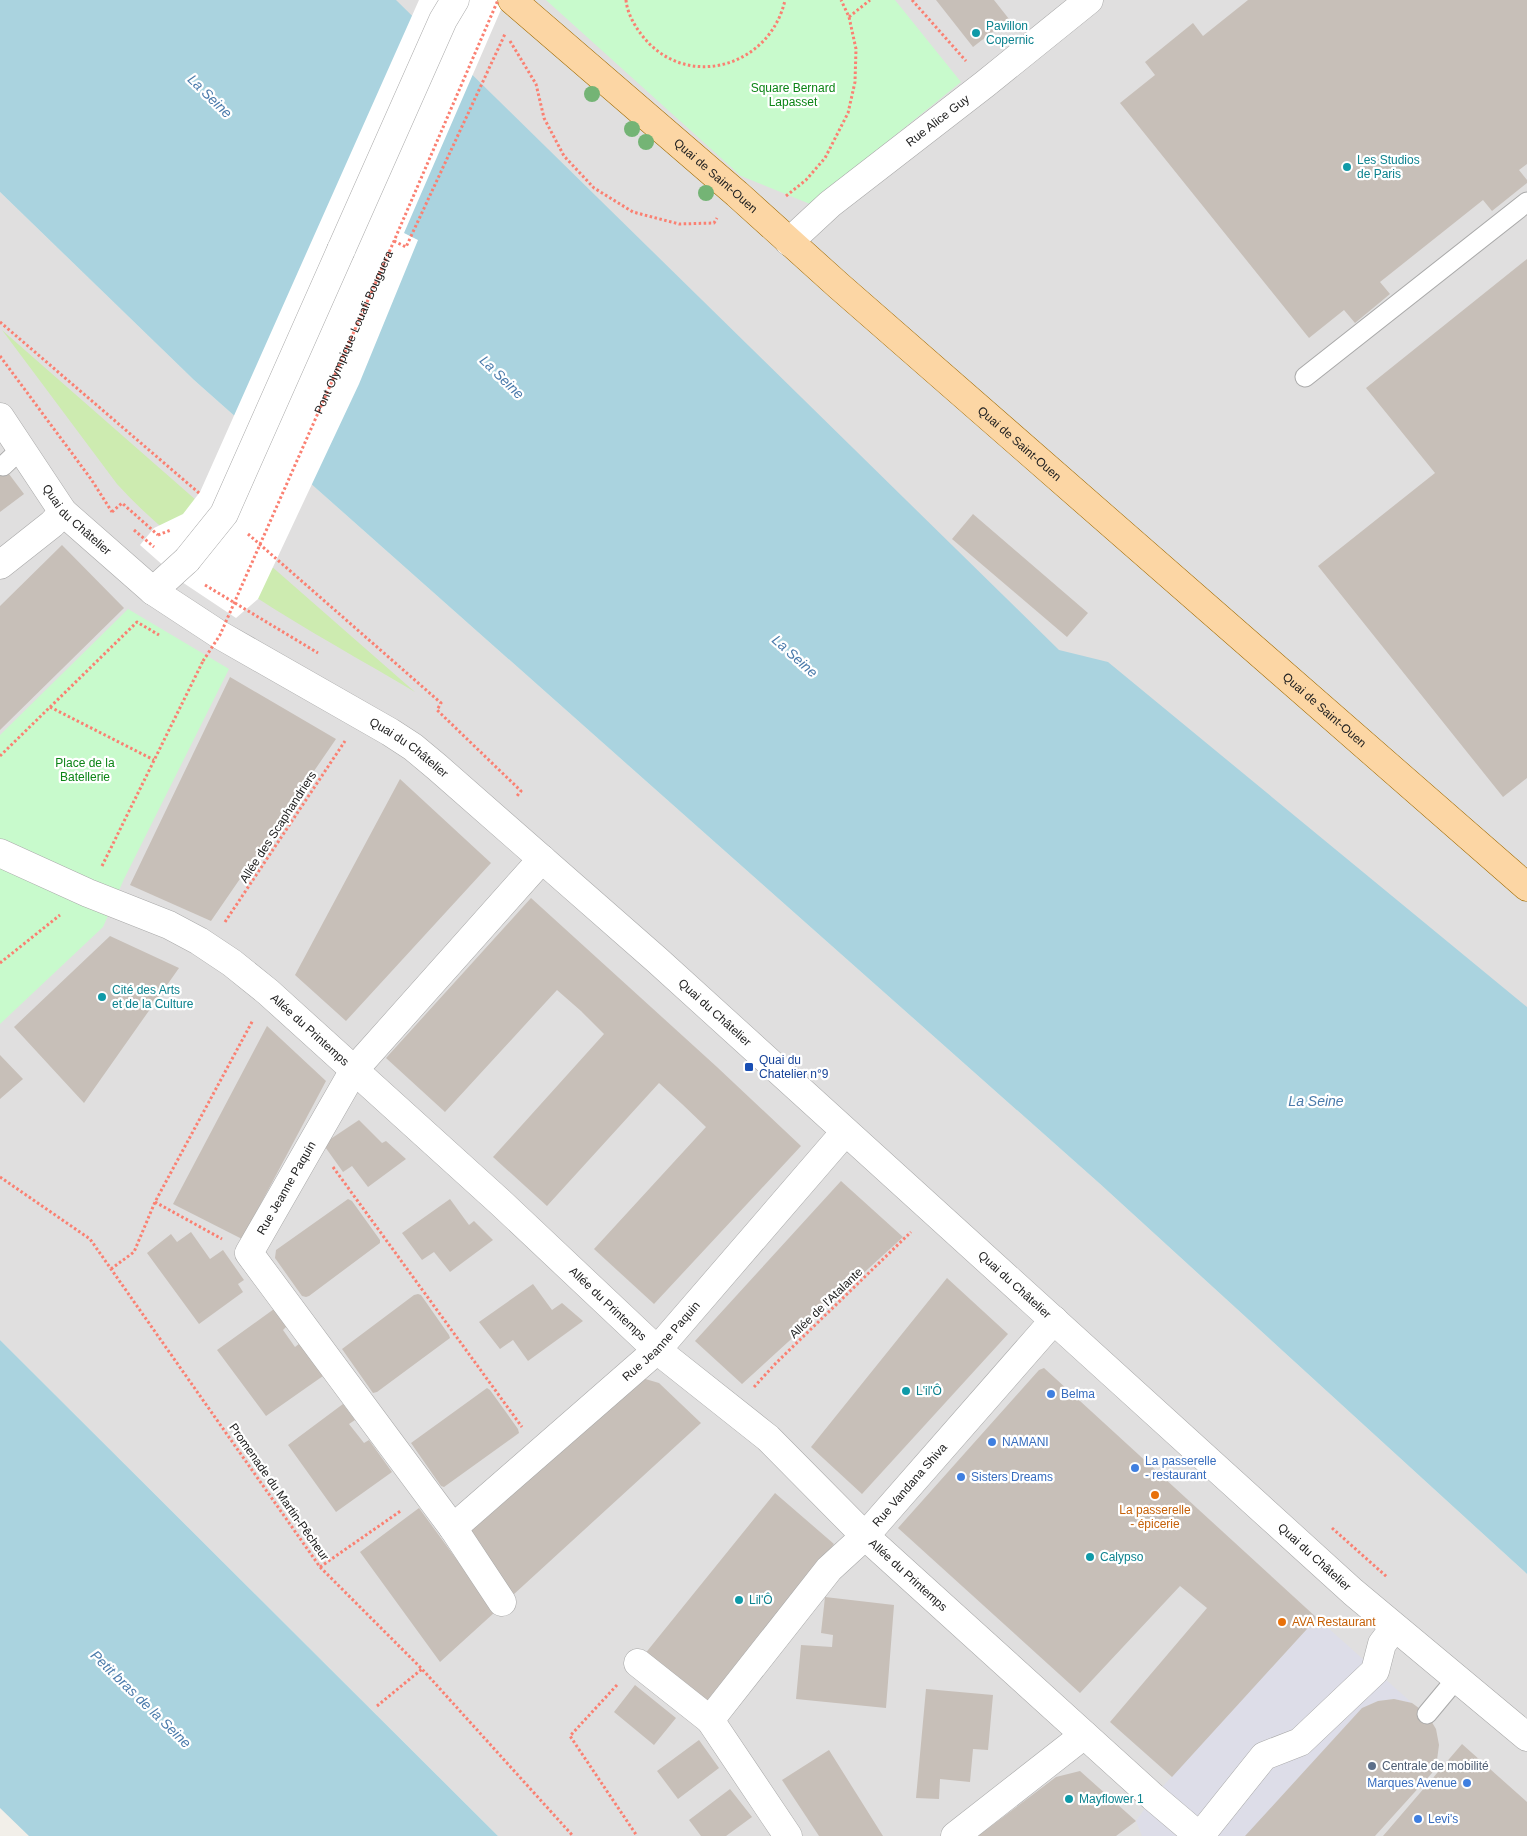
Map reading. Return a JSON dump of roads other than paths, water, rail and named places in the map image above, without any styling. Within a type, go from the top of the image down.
[{"type":"main road","name":"Quai de Saint-Ouen","points":[[512,0],[737,194],[789,242],[1527,887]]},
{"type":"street","points":[[153,591],[183,564],[224,514],[443,20],[454,0]]},
{"type":"street","name":"Rue Alice Guy","points":[[789,242],[830,204],[985,84],[1089,0]]},
{"type":"street","name":"Quai du Châtelier","points":[[0,417],[12,457],[63,512],[153,591],[220,635],[413,747],[781,1071],[845,1132],[1394,1628],[1527,1737]]},
{"type":"street","points":[[0,566],[52,524],[63,512]]},
{"type":"street","name":"Allée du Printemps","points":[[0,853],[88,893],[169,925],[232,963],[268,992],[500,1202],[657,1350],[768,1438],[864,1536],[1153,1797],[1200,1836]]},
{"type":"street","name":"Rue Jeanne Paquin","points":[[542,859],[354,1070],[249,1253],[453,1528],[657,1350],[845,1132]]},
{"type":"street","name":"Rue Vandana Shiva","points":[[710,1720],[829,1569],[864,1536],[1054,1320]]},
{"type":"street","points":[[453,1528],[502,1602]]},
{"type":"street","points":[[1200,1836],[1264,1756],[1300,1742],[1375,1671],[1382,1644],[1394,1628]]},
{"type":"street","points":[[638,1662],[710,1720],[788,1836]]},
{"type":"street","points":[[955,1836],[1084,1735]]},
{"type":"lane","points":[[1305,376],[1527,202]]},
{"type":"lane","points":[[1427,1714],[1457,1678]]},
{"type":"water","name":"La Seine","points":[[0,0],[396,0],[1059,650],[1108,662],[1527,1007],[1527,1574],[1099,1183],[194,380],[0,192]]},
{"type":"water","name":"Petit bras de la Seine","points":[[0,1340],[498,1836],[29,1836],[0,1808]]},
{"type":"place","name":"Pavillon Copernic","points":[[976,33]]},
{"type":"place","name":"Les Studios de Paris","points":[[1347,167]]},
{"type":"place","name":"Cité des Arts et de la Culture","points":[[102,997]]},
{"type":"place","name":"Quai du Chatelier n°9","points":[[749,1067]]},
{"type":"place","name":"L'il'Ô","points":[[906,1391]]},
{"type":"place","name":"Belma","points":[[1051,1394]]},
{"type":"place","name":"NAMANI","points":[[992,1442]]},
{"type":"place","name":"La passerelle - restaurant","points":[[1135,1468]]},
{"type":"place","name":"Sisters Dreams","points":[[961,1477]]},
{"type":"place","name":"La passerelle - épicerie","points":[[1155,1495]]},
{"type":"place","name":"Calypso","points":[[1090,1557]]},
{"type":"place","name":"Lil'Ô","points":[[739,1600]]},
{"type":"place","name":"AVA Restaurant","points":[[1282,1622]]},
{"type":"place","name":"Centrale de mobilité","points":[[1372,1766]]},
{"type":"place","name":"Marques Avenue","points":[[1467,1783]]},
{"type":"place","name":"Mayflower 1","points":[[1069,1799]]},
{"type":"place","name":"Levi's","points":[[1418,1819]]},
{"type":"park label","name":"Square Bernard Lapasset","points":[[793,95]]},
{"type":"park label","name":"Place de la Batellerie","points":[[85,770]]}]
